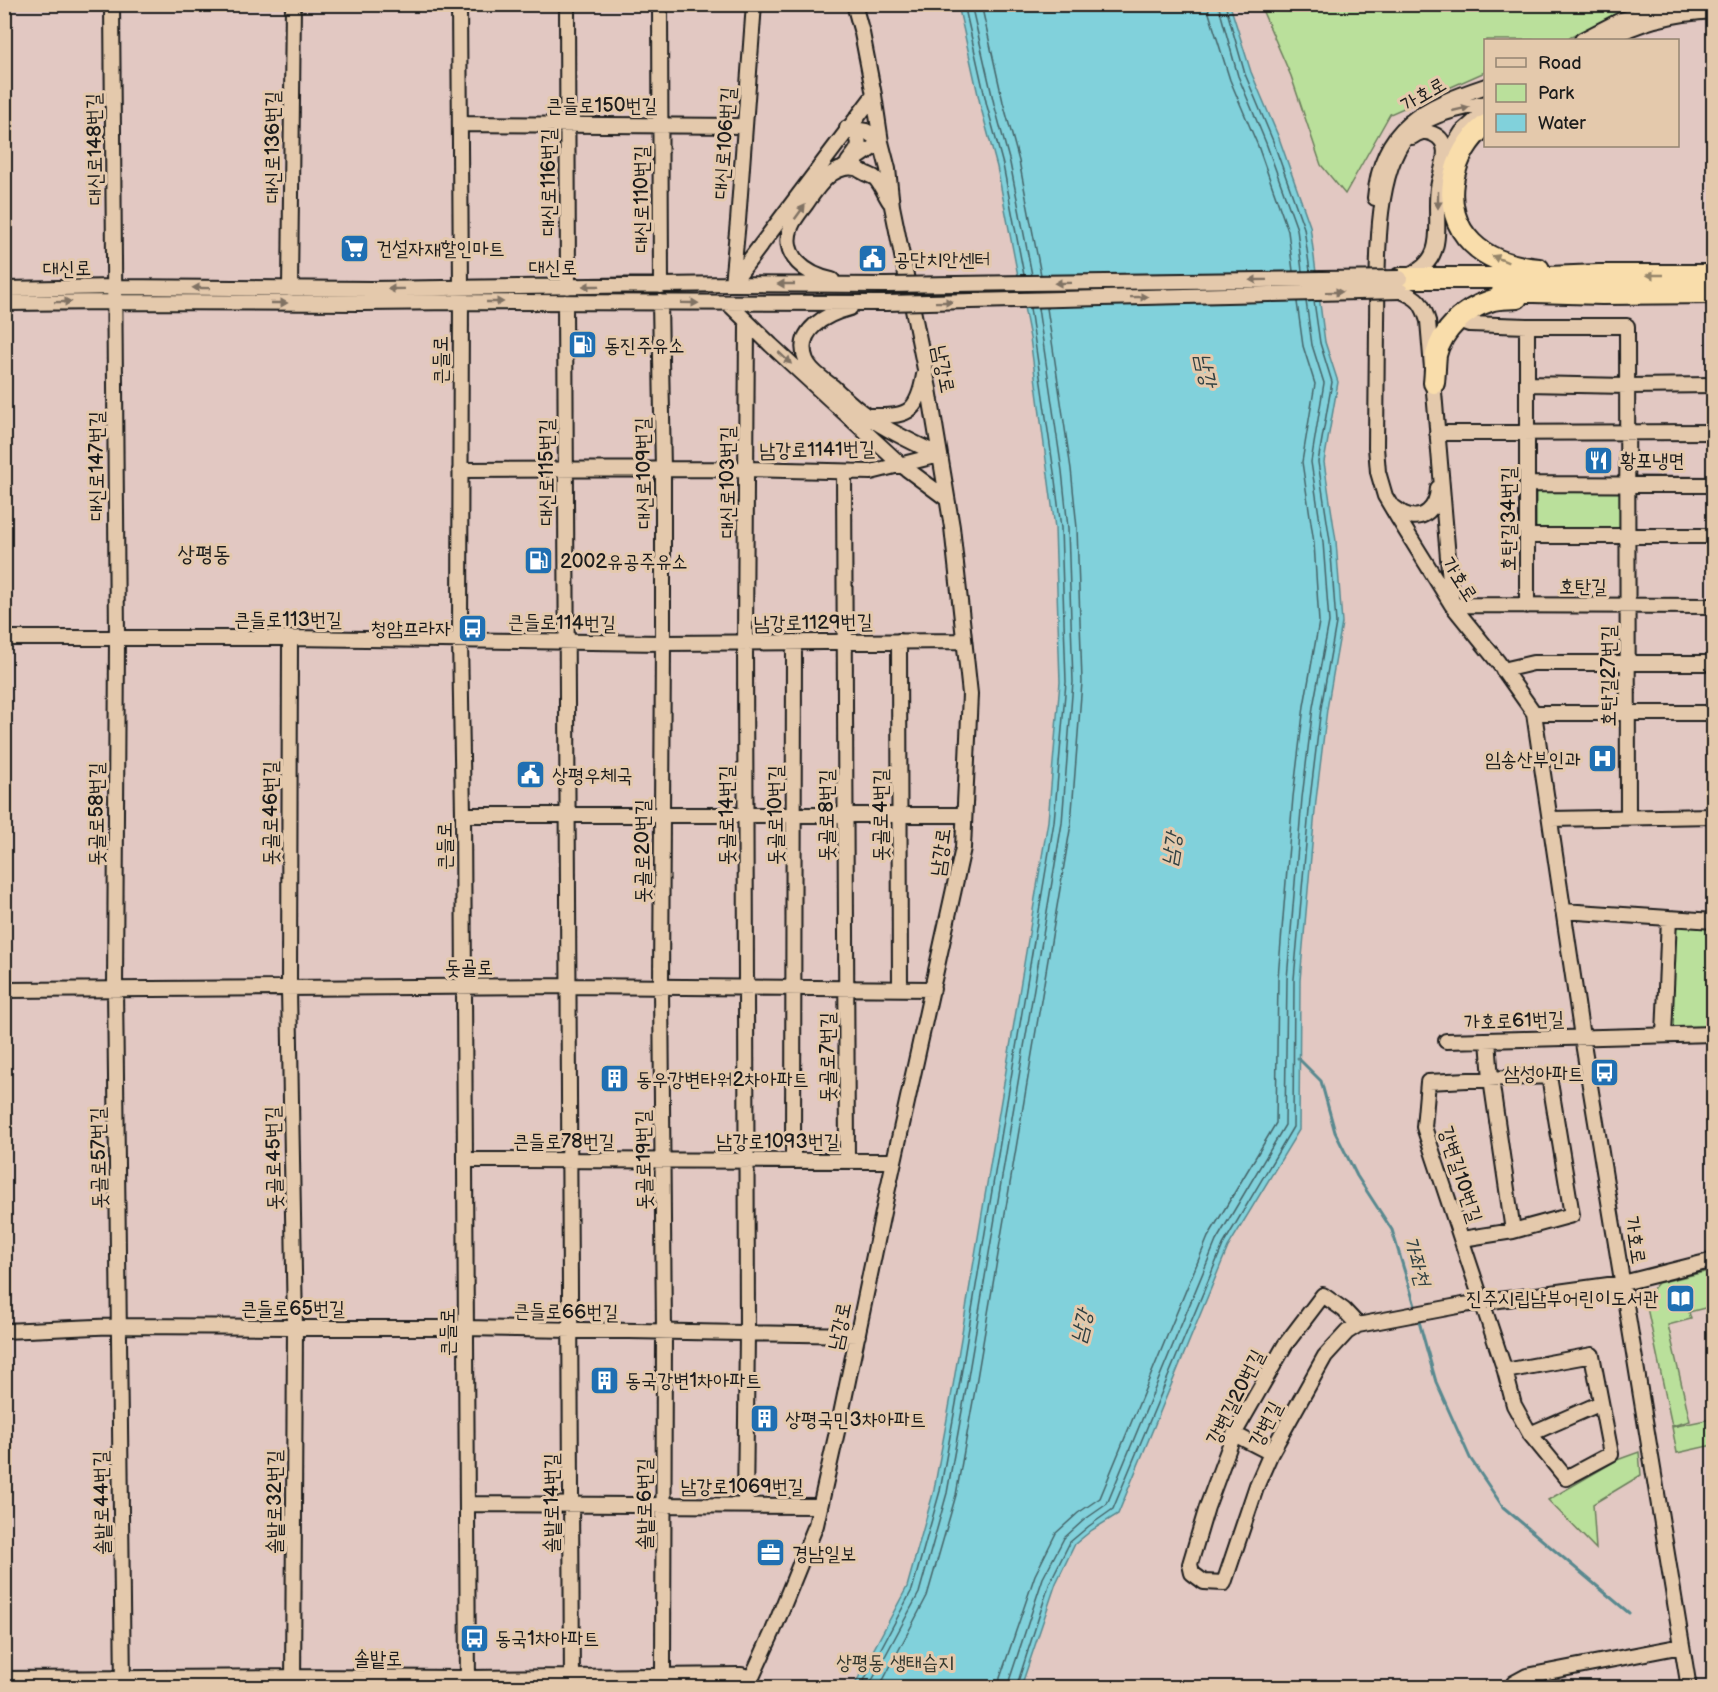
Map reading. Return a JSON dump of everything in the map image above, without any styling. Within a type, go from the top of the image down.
[{"type":"highway","points":[[1484,126],[1467,144],[1456,163],[1452,188],[1454,212],[1461,230],[1472,244],[1491,256],[1509,263],[1600,284]]},
{"type":"highway","points":[[1434,383],[1437,355],[1442,339],[1450,327],[1471,310],[1491,301],[1600,284],[1713,275]]},
{"type":"highway","points":[[1400,285],[1524,278],[1713,293]]},
{"type":"street","name":"대신로148번길","points":[[112,4],[115,294]]},
{"type":"street","name":"대신로136번길","points":[[291,289],[293,4]]},
{"type":"street","name":"큰들로","points":[[459,4],[460,640],[468,1683]]},
{"type":"street","name":"대신로116번길","points":[[567,4],[568,287]]},
{"type":"street","name":"대신로110번길","points":[[660,4],[661,286]]},
{"type":"street","name":"대신로106번길","points":[[732,284],[754,4]]},
{"type":"street","name":"남강로","points":[[749,1683],[816,1525],[963,848],[970,694],[952,527],[892,206],[888,169],[881,142],[874,94],[854,4]]},
{"type":"street","points":[[1584,39],[1620,20],[1677,4]]},
{"type":"street","points":[[1609,39],[1624,30],[1665,17],[1713,11]]},
{"type":"street","name":"가호로","points":[[1378,254],[1374,214],[1376,179],[1386,152],[1397,134],[1412,120],[1432,107],[1484,86]]},
{"type":"street","points":[[732,284],[874,94]]},
{"type":"street","name":"가호로","points":[[1484,103],[1450,111],[1416,127],[1405,138],[1385,183],[1378,254],[1376,447],[1378,472],[1385,496],[1452,605],[1534,713],[1582,1037],[1689,1688]]},
{"type":"street","points":[[1444,160],[1462,132],[1484,112]]},
{"type":"street","name":"큰들로150번길","points":[[460,124],[745,126]]},
{"type":"street","points":[[850,129],[866,131],[881,142],[827,177],[791,225],[789,246],[795,260],[816,276],[858,284]]},
{"type":"street","points":[[843,168],[858,149],[859,139],[850,129]]},
{"type":"street","points":[[1395,157],[1414,135],[1424,131],[1441,138],[1445,147],[1438,189],[1437,242],[1432,257],[1425,266],[1400,285],[1424,307],[1428,325],[1452,605]]},
{"type":"street","points":[[843,168],[856,168],[876,179],[892,206]]},
{"type":"street","name":"대신로","points":[[4,303],[115,294],[291,289],[732,284],[1400,285]]},
{"type":"street","name":"대신로","points":[[4,289],[351,303],[866,304],[1400,285]]},
{"type":"street","name":"대신로147번길","points":[[115,294],[117,638]]},
{"type":"street","name":"대신로115번길","points":[[565,302],[569,986]]},
{"type":"street","name":"대신로109번길","points":[[660,302],[663,643]]},
{"type":"street","points":[[728,303],[900,464],[947,499]]},
{"type":"street","points":[[866,304],[837,312],[814,325],[807,335],[804,348],[806,360],[812,370],[867,416],[897,435],[939,455]]},
{"type":"street","points":[[1458,320],[1469,324],[1527,326]]},
{"type":"street","name":"대신로103번길","points":[[745,643],[747,322]]},
{"type":"street","name":"호탄길27번길","points":[[1527,326],[1627,326],[1628,818]]},
{"type":"street","name":"호탄길34번길","points":[[1527,326],[1527,606]]},
{"type":"street","points":[[867,416],[899,416],[914,407],[921,389],[924,370]]},
{"type":"street","points":[[1527,384],[1713,385]]},
{"type":"street","points":[[1437,433],[1713,432]]},
{"type":"street","name":"남강로1141번길","points":[[460,470],[746,469],[871,472],[939,455]]},
{"type":"street","points":[[1390,504],[1403,514],[1414,517],[1426,514],[1434,506],[1438,497],[1440,456]]},
{"type":"street","name":"돗골로8번길","points":[[844,472],[846,988]]},
{"type":"street","points":[[1528,484],[1713,485]]},
{"type":"street","points":[[1527,536],[1713,536]]},
{"type":"street","name":"호탄길","points":[[1452,605],[1713,606]]},
{"type":"street","name":"큰들로113번길","points":[[4,638],[460,640]]},
{"type":"street","name":"돗골로58번길","points":[[115,989],[117,638]]},
{"type":"street","name":"돗골로46번길","points":[[289,988],[290,638]]},
{"type":"street","name":"큰들로114번길","points":[[460,640],[663,643]]},
{"type":"street","name":"돗골로4번길","points":[[899,641],[900,989]]},
{"type":"street","name":"남강로1129번길","points":[[663,643],[964,641]]},
{"type":"street","name":"돗골로10번길","points":[[794,642],[794,1161]]},
{"type":"street","name":"돗골로20번길","points":[[661,987],[663,643]]},
{"type":"street","name":"돗골로14번길","points":[[745,643],[747,1161],[745,1505]]},
{"type":"street","points":[[1503,670],[1533,663],[1713,663]]},
{"type":"street","points":[[1534,713],[1713,713]]},
{"type":"street","points":[[463,815],[964,815]]},
{"type":"street","points":[[1550,819],[1713,816]]},
{"type":"street","points":[[1563,911],[1713,921]]},
{"type":"street","points":[[1664,1035],[1669,918]]},
{"type":"street","name":"돗골로","points":[[4,990],[569,986],[933,989]]},
{"type":"street","name":"솔밭로14번길","points":[[569,986],[572,1682]]},
{"type":"street","name":"돗골로19번길","points":[[661,987],[664,1332]]},
{"type":"street","name":"돗골로45번길","points":[[289,988],[295,1327]]},
{"type":"street","name":"돗골로7번길","points":[[846,988],[847,1161]]},
{"type":"street","name":"돗골로57번길","points":[[115,989],[119,1326]]},
{"type":"street","name":"가호로61번길","points":[[1446,1041],[1713,1034]]},
{"type":"street","points":[[1488,1040],[1491,1079]]},
{"type":"street","name":"강변길10번길","points":[[1491,1079],[1513,1231],[1572,1215],[1549,1076],[1428,1082],[1424,1127],[1505,1371],[1514,1405],[1530,1434],[1566,1478],[1611,1455],[1601,1403]]},
{"type":"street","name":"큰들로78번길","points":[[465,1160],[663,1160]]},
{"type":"street","name":"남강로1093번길","points":[[663,1160],[894,1161]]},
{"type":"street","points":[[1461,1239],[1513,1231]]},
{"type":"street","points":[[1358,1325],[1463,1305],[1623,1283],[1713,1260]]},
{"type":"street","name":"강변길20번길","points":[[1224,1583],[1204,1582],[1192,1573],[1190,1564],[1207,1507],[1234,1434],[1285,1345],[1323,1294],[1344,1310],[1358,1325]]},
{"type":"street","name":"강변길","points":[[1224,1583],[1257,1485],[1271,1453],[1325,1356],[1347,1332],[1358,1325]]},
{"type":"street","name":"큰들로65번길","points":[[4,1331],[119,1326],[466,1328]]},
{"type":"street","name":"솔밭로44번길","points":[[119,1326],[123,1683]]},
{"type":"street","name":"솔밭로32번길","points":[[293,1682],[295,1327]]},
{"type":"street","name":"큰들로66번길","points":[[466,1328],[858,1335]]},
{"type":"street","name":"솔밭로6번길","points":[[663,1675],[664,1332]]},
{"type":"street","points":[[1505,1371],[1592,1355],[1601,1403],[1530,1434]]},
{"type":"street","points":[[1234,1434],[1271,1453]]},
{"type":"street","name":"남강로1069번길","points":[[467,1504],[820,1506]]},
{"type":"street","points":[[1512,1685],[1527,1676],[1682,1646]]},
{"type":"street","name":"솔밭로","points":[[4,1679],[123,1683],[468,1683],[572,1682],[663,1675],[741,1675],[749,1683]]},
{"type":"street","points":[[714,1675],[722,1688]]},
{"type":"green space","points":[[1260,5],[1638,5],[1567,39],[1484,39],[1484,72],[1390,114],[1345,194],[1321,165],[1291,76]]},
{"type":"green space","points":[[1536,490],[1624,490],[1624,531],[1536,532]]},
{"type":"green space","points":[[1670,920],[1713,923],[1713,1031],[1666,1033]]},
{"type":"green space","points":[[1713,1270],[1713,1306],[1689,1312],[1691,1319],[1668,1325],[1690,1421],[1672,1426],[1645,1298],[1658,1283]]},
{"type":"green space","points":[[1713,1420],[1713,1445],[1677,1453],[1672,1427]]},
{"type":"green space","points":[[1639,1452],[1641,1475],[1593,1504],[1596,1549],[1548,1500],[1617,1460]]},
{"type":"water","name":"남강","points":[[958,5],[1230,5],[1251,72],[1279,138],[1310,226],[1325,342],[1338,382],[1324,462],[1336,541],[1342,623],[1327,709],[1316,800],[1300,980],[1299,1130],[1228,1247],[1118,1514],[1075,1544],[1056,1583],[1021,1687],[853,1688],[907,1587],[934,1490],[1048,821],[1060,682],[1055,528],[1030,338],[997,167]]},
{"type":"waterway","name":"가좌천","points":[[1298,1058],[1321,1081],[1335,1132],[1357,1176],[1392,1230],[1416,1309]]},
{"type":"waterway","name":"가좌천","points":[[1418,1318],[1436,1382],[1470,1458],[1503,1507],[1629,1613]]},
{"type":"place","name":"건설자재할인마트","points":[[355,248]]},
{"type":"place","name":"공단치안센터","points":[[873,259]]},
{"type":"place","name":"동진주유소","points":[[583,345]]},
{"type":"place","name":"황포냉면","points":[[1599,460]]},
{"type":"place","name":"2002유공주유소","points":[[539,561]]},
{"type":"place","name":"청암프라자","points":[[472,628]]},
{"type":"place","name":"임송산부인과","points":[[1602,759]]},
{"type":"place","name":"상평우체국","points":[[531,775]]},
{"type":"place","name":"삼성아파트","points":[[1605,1073]]},
{"type":"place","name":"동우강변타워2차아파트","points":[[615,1079]]},
{"type":"place","name":"진주시립남부어린이도서관","points":[[1680,1298]]},
{"type":"place","name":"동국강변1차아파트","points":[[604,1380]]},
{"type":"place","name":"상평국민3차아파트","points":[[764,1419]]},
{"type":"place","name":"경남일보","points":[[771,1553]]},
{"type":"place","name":"동국1차아파트","points":[[474,1638]]},
{"type":"district","name":"상평동","points":[[204,553]]},
{"type":"park label","name":"상평동 생태습지","points":[[895,1662]]}]
